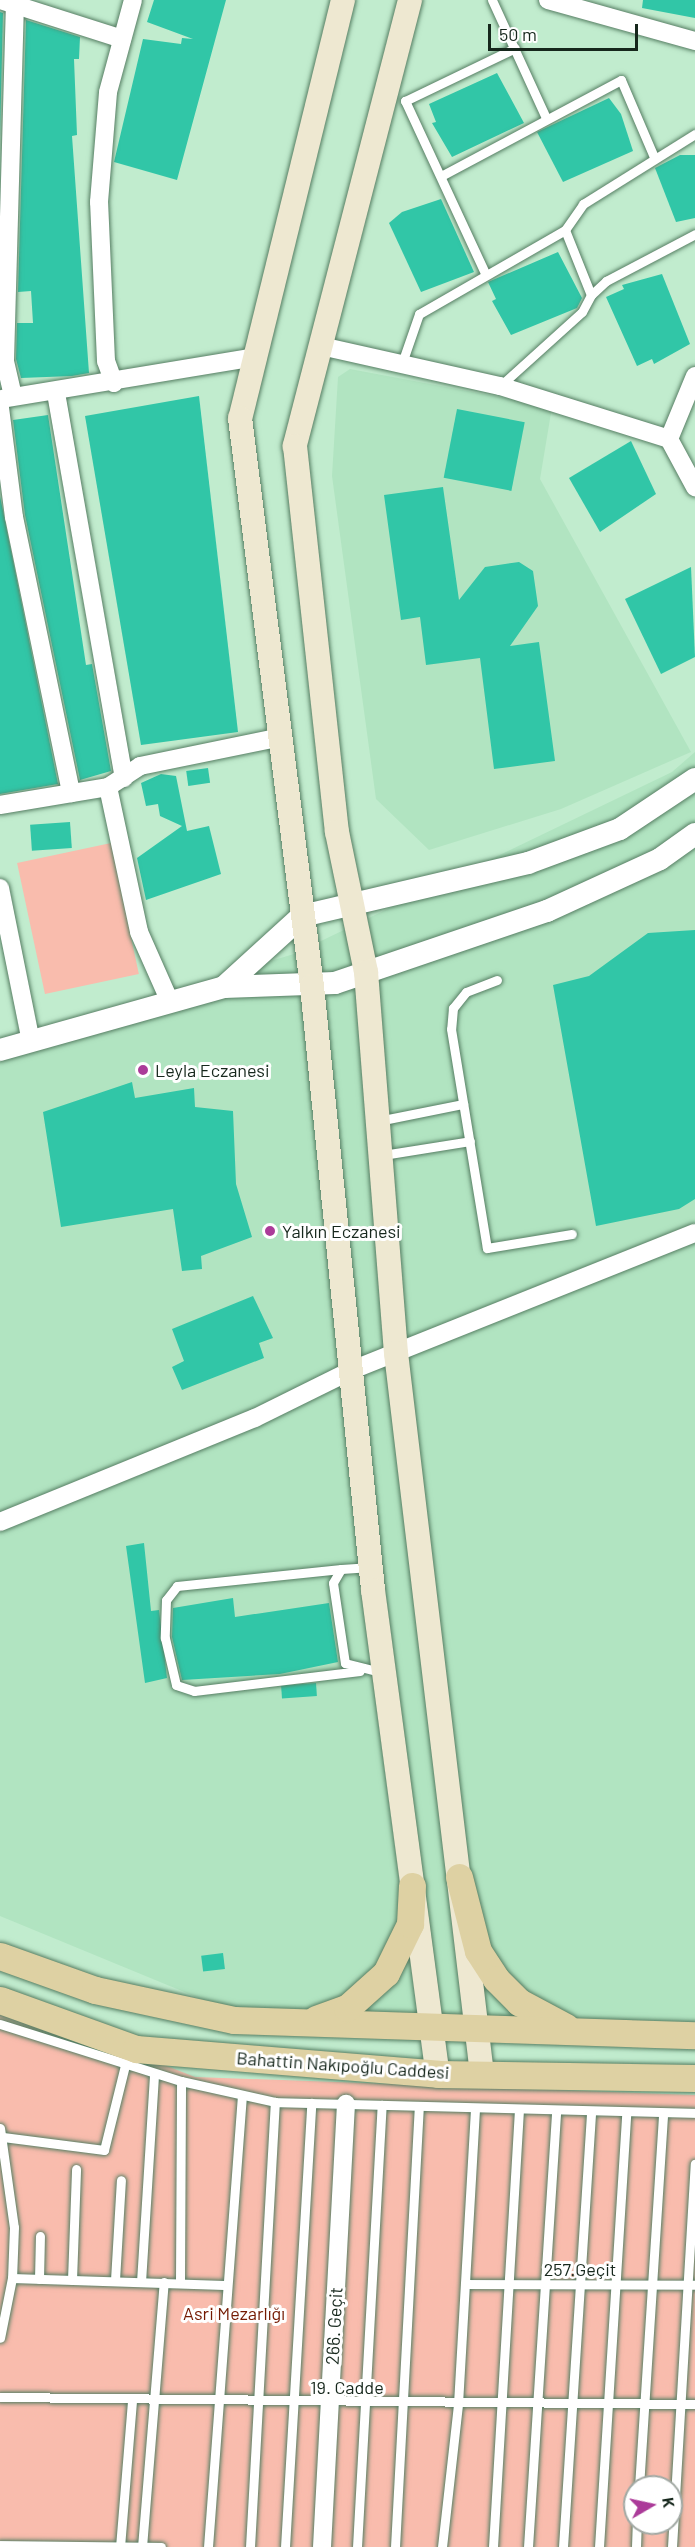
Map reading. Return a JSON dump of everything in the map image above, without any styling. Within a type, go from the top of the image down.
[{"type":"main road","points":[[343,0],[251,358],[240,418],[278,738],[312,986],[371,1567],[438,2074]]},
{"type":"main road","points":[[411,0],[295,446],[337,832],[356,902],[366,972],[396,1353],[482,2074]]},
{"type":"main road","points":[[459,1877],[478,1951],[496,1979],[519,2002],[578,2031]]},
{"type":"main road","points":[[293,2022],[347,2008],[386,1972],[410,1924],[412,1886]]},
{"type":"main road","name":"Bahattin Nakıpoğlu Caddesi","points":[[0,1956],[95,1990],[234,2020],[695,2035]]},
{"type":"main road","name":"Bahattin Nakıpoğlu Caddesi","points":[[0,2000],[136,2049],[438,2074],[695,2078]]},
{"type":"street","points":[[114,383],[106,361],[99,202],[108,92],[133,0]]},
{"type":"street","points":[[548,0],[695,41]]},
{"type":"street","points":[[71,794],[18,538],[4,401],[8,2],[122,39]]},
{"type":"street","points":[[321,346],[500,386],[669,439],[695,487]]},
{"type":"street","points":[[4,401],[251,358]]},
{"type":"street","points":[[669,439],[695,376]]},
{"type":"street","points":[[56,393],[124,778]]},
{"type":"street","points":[[0,805],[108,787],[140,766],[278,738]]},
{"type":"street","points":[[224,987],[302,916],[539,859],[620,829],[695,779]]},
{"type":"street","points":[[108,787],[139,932],[170,1002]]},
{"type":"street","points":[[0,1050],[224,987],[312,986],[366,972],[547,911],[660,859],[695,834]]},
{"type":"street","points":[[0,888],[31,1042]]},
{"type":"street","points":[[0,1522],[255,1418],[352,1370],[695,1233]]},
{"type":"street","name":"266. Geçit","points":[[322,2547],[346,2104]]},
{"type":"lane","points":[[492,0],[546,118]]},
{"type":"lane","points":[[485,273],[405,101],[515,48]]},
{"type":"lane","points":[[441,176],[498,150],[546,118],[621,80],[654,157]]},
{"type":"lane","points":[[402,363],[419,314],[485,273],[565,230],[583,204],[654,157],[695,134]]},
{"type":"lane","points":[[565,230],[591,295]]},
{"type":"lane","points":[[500,386],[582,312],[591,295],[606,281],[695,234]]},
{"type":"lane","points":[[496,980],[466,992],[453,1008],[451,1029],[487,1248],[572,1234]]},
{"type":"lane","points":[[378,1121],[464,1104]]},
{"type":"lane","points":[[380,1155],[470,1141]]},
{"type":"lane","points":[[371,1567],[177,1586],[166,1600],[165,1638],[176,1685],[194,1691],[360,1671],[384,1673]]},
{"type":"lane","points":[[340,1569],[333,1583],[345,1664],[360,1671]]},
{"type":"lane","points":[[0,2024],[181,2081],[242,2097],[275,2102],[626,2114],[695,2113]]},
{"type":"lane","points":[[0,2338],[12,2278],[14,2227],[1,2132],[104,2150],[125,2065]]},
{"type":"lane","points":[[141,2282],[154,2073]]},
{"type":"lane","points":[[180,2282],[181,2081]]},
{"type":"lane","points":[[208,2547],[220,2403],[224,2285],[242,2097]]},
{"type":"lane","points":[[250,2547],[275,2102]]},
{"type":"lane","points":[[285,2547],[296,2403],[311,2103]]},
{"type":"lane","points":[[357,2547],[382,2105]]},
{"type":"lane","points":[[395,2547],[419,2107]]},
{"type":"lane","points":[[442,2547],[458,2404],[475,2108]]},
{"type":"lane","points":[[493,2547],[519,2110]]},
{"type":"lane","points":[[528,2547],[556,2111]]},
{"type":"lane","points":[[563,2547],[591,2112]]},
{"type":"lane","points":[[640,2475],[663,2113]]},
{"type":"lane","points":[[599,2547],[626,2114]]},
{"type":"lane","points":[[672,2547],[679,2404],[691,2286],[695,2164]]},
{"type":"lane","points":[[72,2280],[76,2169]]},
{"type":"lane","points":[[115,2280],[121,2180]]},
{"type":"lane","points":[[39,2279],[40,2236]]},
{"type":"lane","points":[[12,2278],[224,2285]]},
{"type":"lane","points":[[144,2547],[157,2401],[164,2282]]},
{"type":"lane","name":"257.Geçit","points":[[465,2284],[691,2286]]},
{"type":"lane","name":"19. Cadde","points":[[0,2397],[220,2403],[695,2404]]},
{"type":"lane","points":[[120,2546],[132,2400]]},
{"type":"lane","points":[[0,2545],[161,2547]]},
{"type":"shaded area","points":[[350,369],[552,407],[540,479],[691,752],[561,809],[429,850],[376,799],[332,476],[338,377]]},
{"type":"shaded area","points":[[695,752],[695,2024],[228,2010],[0,1916],[0,1043],[294,954],[672,772]]},
{"type":"green space","points":[[111,843],[139,974],[45,994],[17,863]]},
{"type":"green space","name":"Asri Mezarlığı","points":[[0,2001],[195,2077],[695,2095],[695,2547],[0,2547]]},
{"type":"building","points":[[154,0],[226,0],[177,180],[114,162],[143,39],[181,44],[182,38],[193,39],[147,22]]},
{"type":"building","points":[[643,0],[695,0],[695,18],[642,8]]},
{"type":"building","points":[[0,12],[3,13],[0,137]]},
{"type":"building","points":[[26,20],[80,37],[79,59],[74,59],[77,135],[72,136],[89,373],[72,376],[21,378],[16,359],[17,323],[33,323],[31,291],[18,292]]},
{"type":"building","points":[[497,73],[524,123],[452,157],[432,123],[436,122],[429,104]]},
{"type":"building","points":[[609,98],[621,114],[633,151],[563,182],[537,132]]},
{"type":"building","points":[[680,155],[695,155],[695,218],[676,222],[655,168]]},
{"type":"building","points":[[441,199],[474,272],[421,292],[389,223],[402,212]]},
{"type":"building","points":[[558,252],[582,298],[577,308],[511,335],[492,301],[496,299],[488,282]]},
{"type":"building","points":[[662,274],[690,344],[654,364],[652,359],[637,366],[606,297],[624,289],[622,285]]},
{"type":"building","points":[[199,396],[238,732],[141,745],[85,416]]},
{"type":"building","points":[[457,409],[525,422],[511,491],[444,478]]},
{"type":"building","points":[[48,415],[86,665],[92,664],[111,771],[80,780],[25,515],[13,420]]},
{"type":"building","points":[[631,441],[656,494],[600,532],[569,478]]},
{"type":"building","points":[[443,487],[459,600],[485,567],[519,562],[533,571],[538,606],[510,646],[539,642],[555,761],[494,769],[480,658],[426,665],[420,617],[401,620],[384,495]]},
{"type":"building","points":[[0,496],[58,784],[0,794]]},
{"type":"building","points":[[691,567],[695,657],[661,674],[625,599]]},
{"type":"building","points":[[208,768],[210,783],[188,786],[186,771]]},
{"type":"building","points":[[161,774],[176,776],[187,831],[209,826],[221,874],[146,900],[137,858],[182,826],[160,816],[158,804],[146,806],[141,783]]},
{"type":"building","points":[[70,822],[72,848],[32,851],[30,825]]},
{"type":"building","points":[[695,930],[695,1199],[679,1209],[596,1226],[553,985],[589,976],[648,933]]},
{"type":"building","points":[[132,1082],[135,1098],[194,1088],[195,1107],[233,1111],[236,1184],[252,1237],[201,1256],[202,1269],[182,1271],[173,1209],[61,1227],[43,1112]]},
{"type":"building","points":[[253,1296],[273,1338],[259,1343],[264,1358],[182,1390],[172,1367],[184,1361],[172,1329]]},
{"type":"building","points":[[144,1543],[151,1611],[159,1610],[167,1678],[145,1683],[126,1546]]},
{"type":"building","points":[[233,1598],[235,1617],[329,1603],[338,1662],[280,1674],[182,1680],[172,1637],[173,1608]]},
{"type":"building","points":[[316,1683],[317,1696],[282,1698],[281,1685]]},
{"type":"building","points":[[223,1953],[225,1969],[203,1972],[201,1956]]},
{"type":"place","name":"Leyla Eczanesi","points":[[143,1070]]},
{"type":"place","name":"Yalkın Eczanesi","points":[[270,1231]]}]
